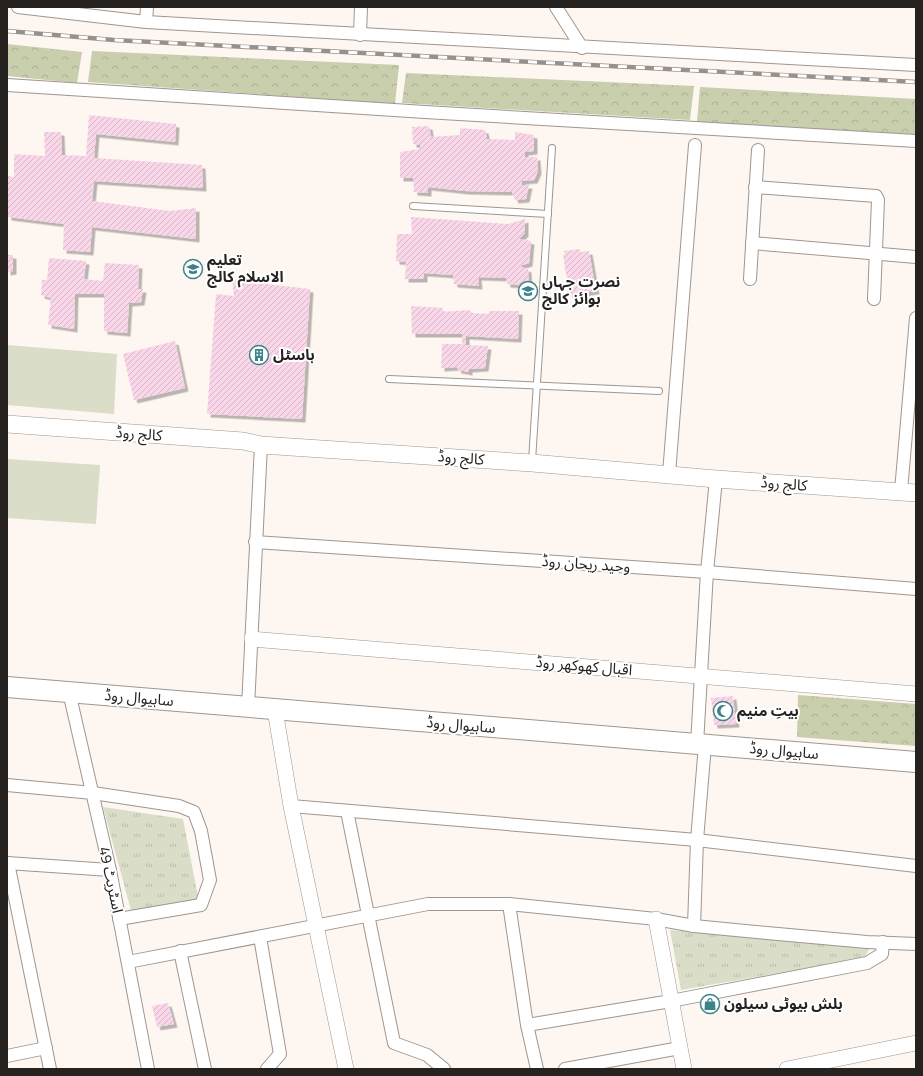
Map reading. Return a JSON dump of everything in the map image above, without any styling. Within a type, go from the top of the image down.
[{"type":"main road","name":"کالج روڈ","points":[[7,424],[243,442],[261,445],[532,463],[716,479],[908,492]]},
{"type":"main road","name":"ساہیوال روڈ","points":[[7,687],[916,762]]},
{"type":"street","points":[[18,7],[146,22],[582,48],[916,65]]},
{"type":"street","points":[[146,22],[147,7]]},
{"type":"street","points":[[360,35],[361,7]]},
{"type":"street","points":[[556,7],[582,48]]},
{"type":"street","points":[[7,85],[432,113],[916,141]]},
{"type":"street","points":[[668,474],[695,145]]},
{"type":"street","points":[[750,278],[758,150]]},
{"type":"street","points":[[755,188],[876,196],[878,200],[874,299]]},
{"type":"street","points":[[752,243],[916,257]]},
{"type":"street","points":[[908,492],[916,318]]},
{"type":"street","points":[[248,707],[261,445]]},
{"type":"street","points":[[694,926],[701,745],[701,676],[707,572],[716,479]]},
{"type":"street","name":"وحید ریحان روڈ","points":[[255,542],[707,572],[916,590]]},
{"type":"street","name":"اقبال کھوکھر روڈ","points":[[252,639],[916,694]]},
{"type":"street","name":"اسٹریٹ 49","points":[[69,692],[110,870],[148,1069]]},
{"type":"street","points":[[276,710],[291,806],[346,1069]]},
{"type":"street","points":[[7,785],[93,792],[187,808],[194,812],[200,831],[210,880],[201,905],[119,919]]},
{"type":"street","points":[[291,806],[697,840],[916,866]]},
{"type":"street","points":[[347,811],[394,1043],[427,1055],[444,1069]]},
{"type":"street","points":[[50,1069],[8,863],[110,870]]},
{"type":"street","points":[[128,962],[428,904],[509,904],[656,919],[694,926],[916,944]]},
{"type":"street","points":[[509,904],[527,1025],[537,1069]]},
{"type":"street","points":[[656,919],[684,1069]]},
{"type":"street","points":[[260,937],[280,1054],[267,1069]]},
{"type":"street","points":[[527,1025],[671,1001],[867,963],[882,954],[883,942]]},
{"type":"street","points":[[180,951],[205,1069]]},
{"type":"street","points":[[787,1069],[916,1043]]},
{"type":"street","points":[[7,1056],[46,1048]]},
{"type":"street","points":[[565,1069],[680,1048]]},
{"type":"lane","points":[[532,463],[552,148]]},
{"type":"lane","points":[[413,206],[548,214]]},
{"type":"lane","points":[[389,379],[659,391]]},
{"type":"green space","points":[[7,44],[82,52],[77,83],[7,76]]},
{"type":"green space","points":[[92,51],[399,65],[395,104],[88,82]]},
{"type":"green space","points":[[406,73],[694,86],[690,120],[402,103]]},
{"type":"green space","points":[[700,87],[916,99],[916,136],[697,122]]},
{"type":"green space","points":[[7,345],[117,354],[114,414],[7,405]]},
{"type":"green space","points":[[7,459],[100,465],[96,524],[7,518]]},
{"type":"green space","points":[[798,695],[916,704],[916,746],[797,737]]},
{"type":"green space","points":[[103,807],[183,819],[199,902],[132,914]]},
{"type":"green space","points":[[670,930],[871,946],[864,958],[681,990]]},
{"type":"building","points":[[89,115],[176,124],[175,142],[96,134],[94,158],[202,165],[203,188],[94,181],[92,201],[170,211],[196,208],[196,239],[92,227],[90,252],[63,250],[64,224],[8,217],[7,176],[14,177],[14,154],[45,156],[44,132],[61,132],[62,155],[86,156]]},
{"type":"building","points":[[429,126],[431,137],[460,135],[460,128],[485,130],[487,139],[515,140],[515,132],[534,135],[534,151],[525,152],[525,157],[537,157],[538,171],[534,180],[522,181],[522,185],[529,185],[526,199],[515,200],[512,192],[465,191],[428,187],[428,193],[414,192],[413,178],[400,178],[400,152],[420,149],[420,145],[413,144],[412,127]]},
{"type":"building","points":[[411,217],[508,224],[525,219],[525,233],[519,239],[531,241],[529,263],[519,266],[528,269],[529,286],[507,284],[506,278],[478,277],[479,286],[454,284],[453,275],[424,273],[424,279],[405,279],[406,262],[396,261],[397,234],[412,234]]},
{"type":"building","points":[[580,249],[580,252],[589,251],[596,291],[587,292],[588,296],[572,298],[571,293],[569,293],[563,255],[565,254],[564,251]]},
{"type":"building","points":[[7,255],[13,255],[13,271],[7,272]]},
{"type":"building","points":[[49,258],[86,261],[84,279],[103,281],[105,263],[139,265],[138,289],[143,289],[141,302],[129,303],[127,333],[104,331],[104,294],[75,294],[74,329],[48,325],[51,298],[41,295],[42,280],[47,280]]},
{"type":"building","name":"ہاسٹل","points":[[232,280],[310,289],[302,419],[207,414],[216,294],[234,296]]},
{"type":"building","points":[[411,306],[443,308],[442,312],[469,310],[473,313],[489,314],[489,311],[519,311],[518,339],[466,336],[466,345],[488,346],[485,368],[469,369],[469,372],[458,370],[457,367],[441,368],[442,344],[462,344],[462,334],[412,334]]},
{"type":"building","points":[[175,341],[185,388],[134,400],[123,354]]},
{"type":"building","name":"بیتِ منیم","points":[[733,696],[736,724],[714,725],[711,698]]},
{"type":"building","points":[[168,1003],[174,1024],[157,1027],[152,1006]]},
{"type":"railway","points":[[7,31],[114,40],[916,82]]},
{"type":"place","name":"تعلیم الاسلام کالج","points":[[193,269]]},
{"type":"place","name":"نصرت جہاں بوائز کالج","points":[[528,291]]},
{"type":"place","name":"ہاسٹل","points":[[259,355]]},
{"type":"place","name":"بیتِ منیم","points":[[723,711]]},
{"type":"place","name":"بلش بیوٹی سیلون","points":[[710,1004]]}]
